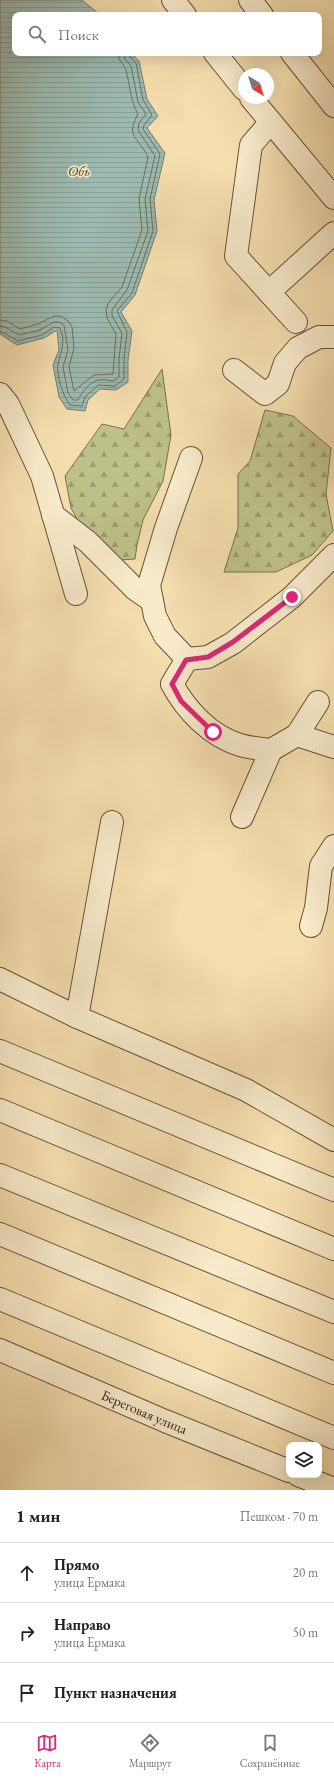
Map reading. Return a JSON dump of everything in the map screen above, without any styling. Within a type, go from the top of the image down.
[{"type":"street","points":[[174,0],[183,12]]},
{"type":"street","points":[[250,0],[260,12]]},
{"type":"street","points":[[217,56],[238,82]]},
{"type":"street","points":[[294,56],[334,106]]},
{"type":"street","points":[[256,104],[334,198]]},
{"type":"street","points":[[270,123],[251,145],[236,256],[296,322]]},
{"type":"street","points":[[269,292],[334,233]]},
{"type":"street","points":[[234,370],[265,394],[278,384],[285,363],[298,348],[319,337],[334,338]]},
{"type":"street","points":[[0,394],[8,404],[42,476],[76,594]]},
{"type":"street","points":[[186,660],[165,636],[155,616],[149,584],[166,528],[191,458]]},
{"type":"street","points":[[53,515],[88,542],[135,589],[152,601]]},
{"type":"street","points":[[186,660],[208,657],[233,642],[292,597],[334,555]]},
{"type":"street","points":[[186,660],[172,684],[181,701],[213,732],[240,745],[271,750]]},
{"type":"street","points":[[242,817],[271,750],[297,735],[318,702]]},
{"type":"street","points":[[297,735],[334,747]]},
{"type":"street","points":[[77,1017],[112,822]]},
{"type":"street","points":[[312,926],[316,908],[321,866],[334,846]]},
{"type":"street","points":[[0,979],[77,1017],[246,1090],[334,1140]]},
{"type":"street","points":[[0,1051],[334,1190]]},
{"type":"street","points":[[0,1110],[334,1249]]},
{"type":"street","points":[[0,1175],[334,1312]]},
{"type":"street","points":[[0,1234],[334,1373]]},
{"type":"street","points":[[0,1299],[334,1438]]},
{"type":"street","name":"Береговая улица","points":[[0,1350],[165,1421],[286,1470]]},
{"type":"street","points":[[306,1478],[334,1489]]},
{"type":"green space","points":[[162,369],[171,435],[163,481],[143,520],[135,559],[120,560],[84,532],[71,508],[65,476],[102,424],[124,429]]},
{"type":"green space","points":[[265,410],[293,416],[331,448],[326,494],[333,531],[312,555],[276,572],[224,572],[238,528],[238,474],[250,461]]},
{"type":"water","name":"Обь","points":[[0,0],[82,0],[96,12],[12,12],[12,56],[134,56],[139,61],[147,99],[158,116],[147,128],[165,153],[154,200],[157,231],[135,295],[121,312],[132,331],[128,360],[128,382],[116,390],[100,389],[88,400],[85,411],[67,409],[59,397],[53,365],[59,350],[57,330],[44,338],[17,345],[0,334]]},
{"type":"route","points":[[213,732],[181,701],[172,684],[186,660],[208,657],[233,642],[292,597]]}]
